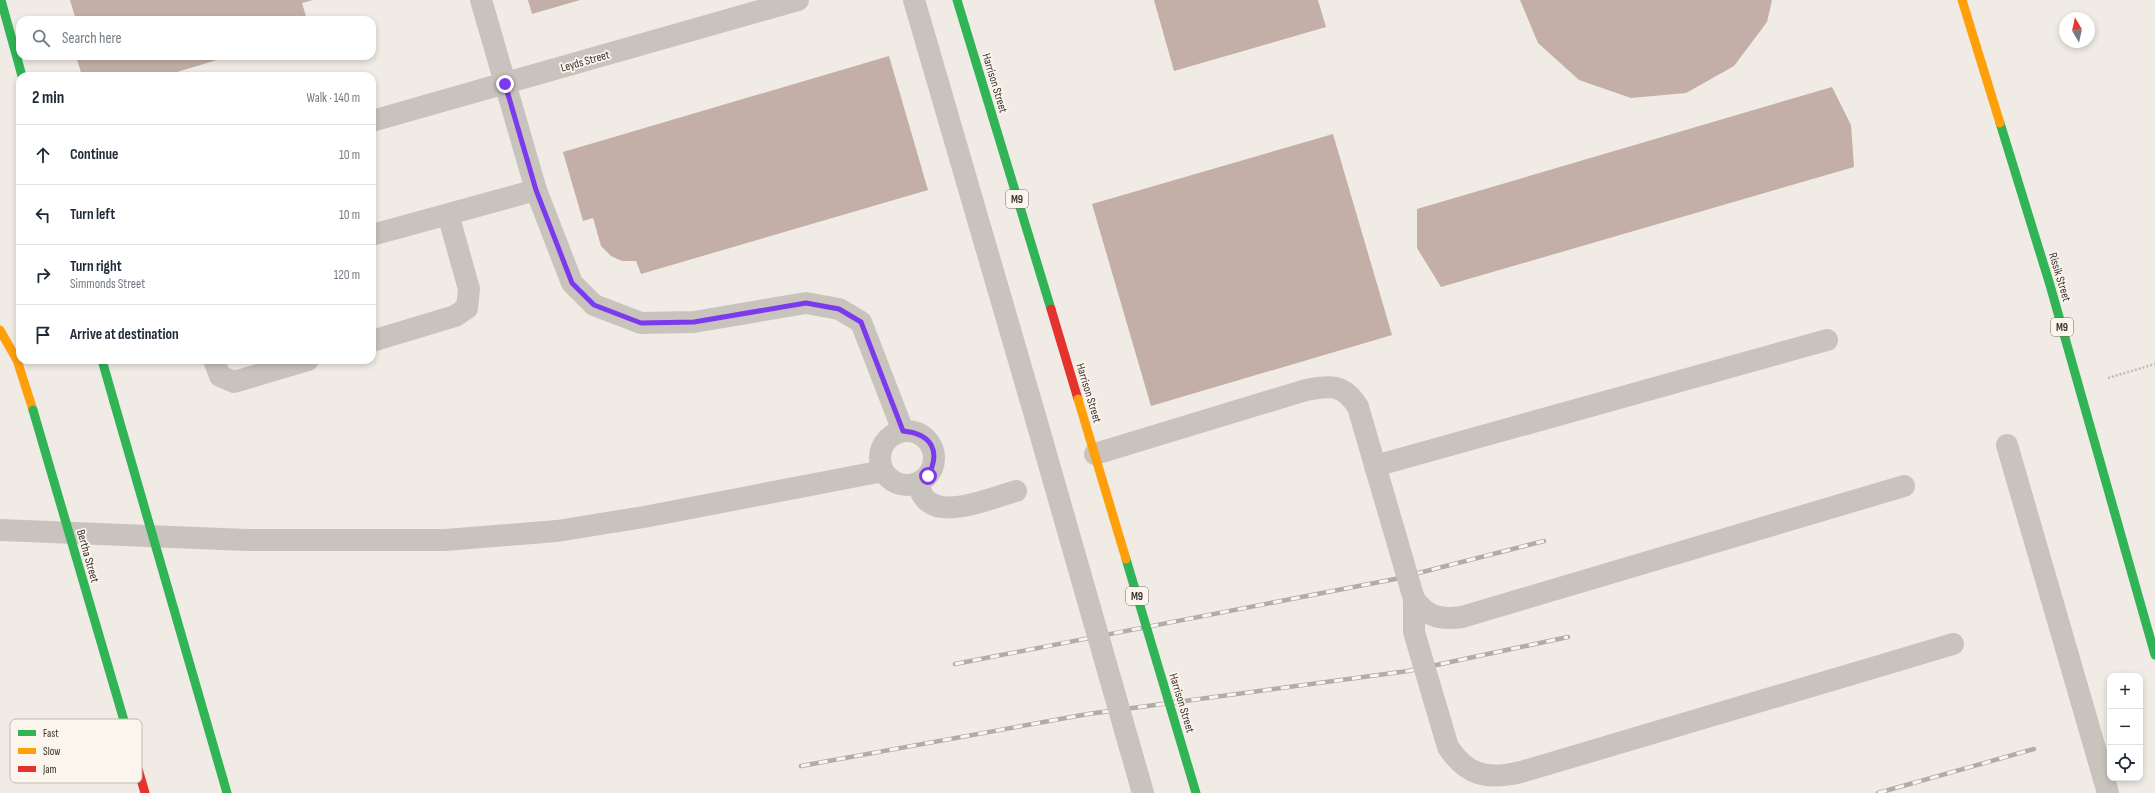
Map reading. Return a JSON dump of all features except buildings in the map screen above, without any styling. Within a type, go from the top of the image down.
[{"type":"main road","points":[[1,0],[16,54]]},
{"type":"main road","name":"Harrison Street","points":[[957,0],[1196,793]]},
{"type":"main road","name":"Rissik Street","points":[[1962,0],[2079,387],[2155,655]]},
{"type":"main road","points":[[18,60],[21,72]]},
{"type":"main road","name":"Bertha Street","points":[[0,330],[16,360]]},
{"type":"main road","name":"Bertha Street","points":[[17,364],[33,410],[123,719]]},
{"type":"main road","points":[[103,364],[227,793]]},
{"type":"main road","name":"Bertha Street","points":[[141,783],[144,793]]},
{"type":"street","points":[[482,0],[536,190],[572,283],[594,305],[641,323],[694,322],[806,303],[839,309],[861,322],[903,431]]},
{"type":"street","name":"Leyds Street","points":[[376,120],[798,0]]},
{"type":"street","points":[[914,0],[1144,793]]},
{"type":"street","points":[[376,234],[536,190]]},
{"type":"street","points":[[376,340],[455,316],[468,308],[469,289],[448,214]]},
{"type":"street","points":[[1375,466],[1818,342]]},
{"type":"street","points":[[216,364],[220,376],[234,382],[295,364]]},
{"type":"street","points":[[1095,454],[1323,386],[1338,388],[1351,395],[1358,407],[1414,600],[1414,632],[1448,747],[1457,760],[1468,770],[1485,774],[1504,776],[1521,772],[1953,644]]},
{"type":"street","points":[[903,431],[917,432],[928,440],[934,451],[934,464],[928,476],[917,484],[904,486],[892,481],[883,471],[880,458],[882,446],[892,436],[903,431]]},
{"type":"street","points":[[2007,445],[2108,793]]},
{"type":"street","points":[[0,530],[248,540],[445,540],[558,531],[644,517],[883,471]]},
{"type":"street","points":[[917,484],[927,501],[936,507],[950,509],[1016,491]]},
{"type":"street","points":[[1414,600],[1422,610],[1432,615],[1447,619],[1462,617],[1904,486]]},
{"type":"path","points":[[2079,387],[2155,364]]},
{"type":"railway","points":[[955,664],[1395,579],[1544,541]]},
{"type":"railway","points":[[801,766],[1088,714],[1408,671],[1568,637]]},
{"type":"railway","points":[[1878,793],[2034,749]]},
{"type":"traffic: fast","points":[[1,0],[16,54]]},
{"type":"traffic: fast","points":[[957,0],[1051,309]]},
{"type":"traffic: fast","points":[[18,60],[21,72]]},
{"type":"traffic: fast","points":[[2000,123],[2050,285],[2155,655]]},
{"type":"traffic: fast","points":[[103,364],[114,402]]},
{"type":"traffic: fast","points":[[114,402],[227,793]]},
{"type":"traffic: fast","points":[[33,410],[124,719]]},
{"type":"traffic: fast","points":[[1126,559],[1196,793]]},
{"type":"traffic: slow","points":[[1962,0],[2000,123]]},
{"type":"traffic: slow","points":[[0,330],[16,358]]},
{"type":"traffic: slow","points":[[18,364],[33,410]]},
{"type":"traffic: slow","points":[[1078,399],[1126,559]]},
{"type":"traffic: jam","points":[[1051,309],[1078,399]]},
{"type":"traffic: jam","points":[[142,783],[145,793]]},
{"type":"route","points":[[505,84],[536,190],[572,283],[594,305],[641,323],[694,322],[806,303],[839,309],[861,322],[903,431],[917,432],[928,440],[934,451],[934,464],[928,476]]}]
